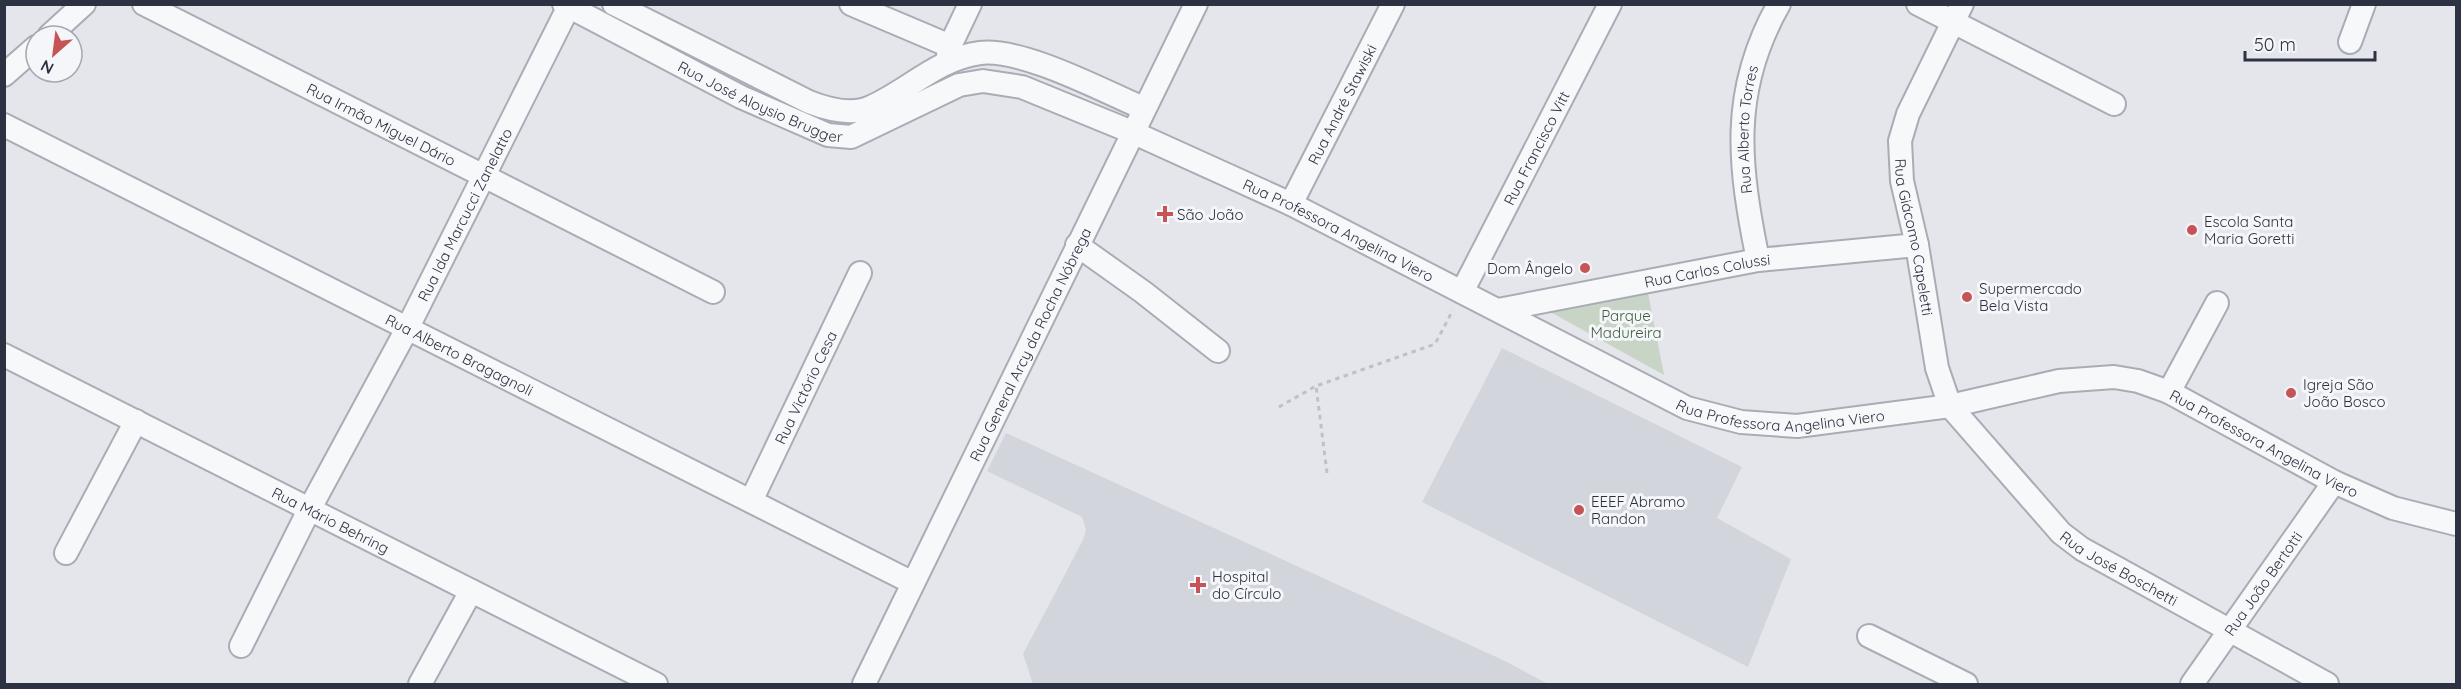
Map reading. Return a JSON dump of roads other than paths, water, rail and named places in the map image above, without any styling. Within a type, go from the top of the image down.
[{"type":"street","points":[[62,24],[84,4]]},
{"type":"street","name":"Rua Irmão Miguel Dário","points":[[144,4],[713,292]]},
{"type":"street","name":"Rua José Aloysio Brugger","points":[[614,4],[827,109],[874,117],[944,91],[983,81],[1022,87],[1132,132]]},
{"type":"street","points":[[850,4],[948,54]]},
{"type":"street","points":[[944,91],[948,54],[970,4]]},
{"type":"street","name":"Rua General Arcy da Rocha Nóbrega","points":[[864,684],[986,438],[1143,108],[1196,4]]},
{"type":"street","name":"Rua André Stawiski","points":[[1291,204],[1393,4]]},
{"type":"street","name":"Rua Francisco Vitt","points":[[1462,292],[1610,4]]},
{"type":"street","name":"Rua Alberto Torres","points":[[1758,260],[1743,182],[1740,152],[1743,110],[1753,64],[1766,26],[1779,4]]},
{"type":"street","points":[[1918,4],[1958,13],[2114,104]]},
{"type":"street","points":[[2350,42],[2364,4]]},
{"type":"street","name":"Rua Ida Marcucci Zanelatto","points":[[241,646],[309,510],[407,329],[567,5]]},
{"type":"street","name":"Rua José Aloysio Brugger","points":[[567,5],[741,97],[828,135],[851,137],[948,54],[1003,54],[1029,60],[1143,108]]},
{"type":"street","name":"Rua Giácomo Capeletti","points":[[1950,406],[1937,368],[1917,245],[1902,181],[1900,141],[1908,114],[1958,13]]},
{"type":"street","points":[[4,75],[24,58]]},
{"type":"street","points":[[1022,87],[1029,60]]},
{"type":"street","points":[[741,97],[754,75]]},
{"type":"street","points":[[799,124],[809,102]]},
{"type":"street","name":"Rua Alberto Bragagnoli","points":[[4,125],[913,583]]},
{"type":"street","name":"Rua Professora Angelina Viero","points":[[1132,132],[1291,204],[1687,408],[1742,422],[1797,426],[1950,406],[2059,381],[2114,377],[2138,381],[2169,392],[2334,482],[2393,508],[2457,524]]},
{"type":"street","points":[[1077,245],[1143,292],[1218,351]]},
{"type":"street","name":"Rua Carlos Colussi","points":[[1498,310],[1758,260],[1917,245]]},
{"type":"street","name":"Rua Victório Cesa","points":[[751,501],[860,273]]},
{"type":"street","points":[[2169,392],[2217,303]]},
{"type":"street","name":"Rua Mário Behring","points":[[4,355],[652,684]]},
{"type":"street","name":"Rua José Boschetti","points":[[1950,406],[2061,533],[2082,549],[2328,684]]},
{"type":"street","points":[[66,554],[136,421]]},
{"type":"street","name":"Rua João Bertotti","points":[[2192,684],[2231,632],[2334,482]]},
{"type":"street","points":[[420,684],[471,591]]},
{"type":"street","points":[[1869,636],[1966,684]]},
{"type":"place","name":"São João","points":[[1165,214]]},
{"type":"place","name":"Escola Santa Maria Goretti","points":[[2192,230]]},
{"type":"place","name":"Dom Ângelo","points":[[1585,268]]},
{"type":"place","name":"Supermercado Bela Vista","points":[[1967,297]]},
{"type":"place","name":"Igreja São João Bosco","points":[[2291,393]]},
{"type":"place","name":"EEEF Abramo Randon","points":[[1579,510]]},
{"type":"place","name":"Hospital do Círculo","points":[[1198,585]]},
{"type":"park label","name":"Parque Madureira","points":[[1626,324]]}]
